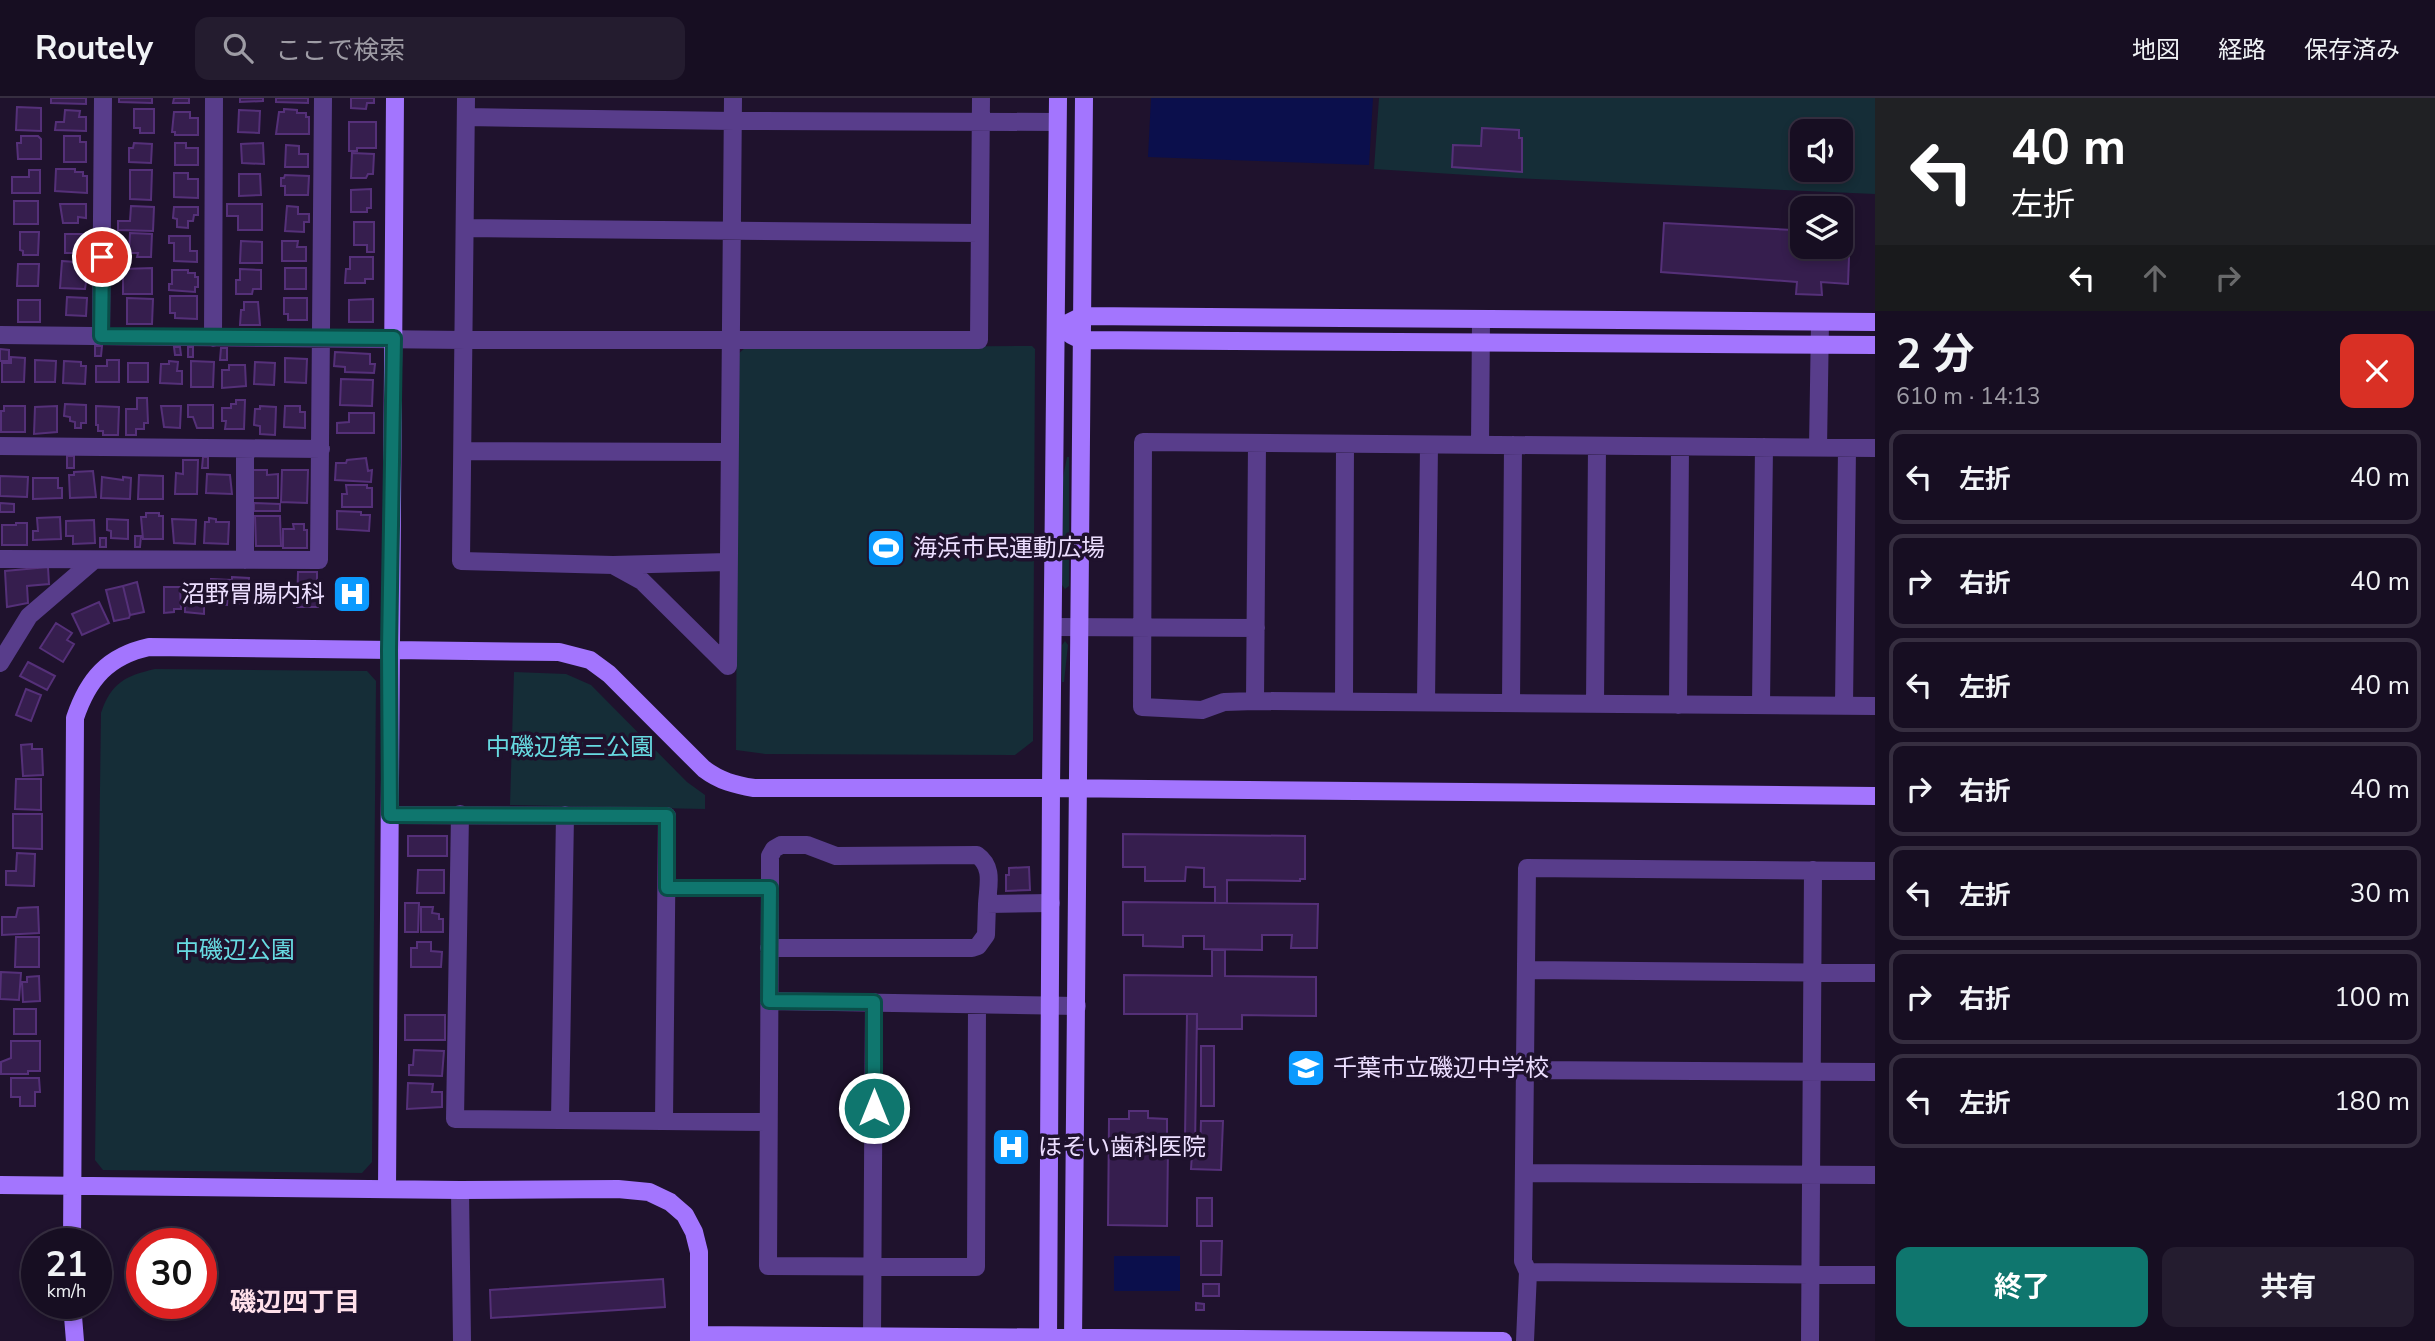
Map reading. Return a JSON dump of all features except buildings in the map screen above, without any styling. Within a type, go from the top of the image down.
[{"type":"street","points":[[101,336],[103,98]]},
{"type":"street","points":[[213,338],[214,98]]},
{"type":"street","points":[[0,559],[319,560],[323,98]]},
{"type":"street","points":[[387,1188],[395,98]]},
{"type":"street","points":[[466,98],[461,561],[613,565],[728,562]]},
{"type":"street","points":[[613,565],[642,581],[728,667],[733,98]]},
{"type":"street","points":[[0,335],[464,340],[979,340],[981,98]]},
{"type":"street","points":[[1048,1339],[1058,98]]},
{"type":"street","points":[[1073,1339],[1084,98]]},
{"type":"street","points":[[466,117],[1058,122]]},
{"type":"street","points":[[465,228],[979,233]]},
{"type":"street","points":[[1056,328],[1082,316],[1875,322]]},
{"type":"street","points":[[1480,445],[1481,320]]},
{"type":"street","points":[[1818,448],[1820,322]]},
{"type":"street","points":[[1056,328],[1082,340],[1875,345]]},
{"type":"street","points":[[1875,448],[1143,442],[1142,707],[1202,710],[1224,702],[1255,701],[1875,706]]},
{"type":"street","points":[[1255,701],[1257,443]]},
{"type":"street","points":[[1344,702],[1345,444]]},
{"type":"street","points":[[1426,702],[1429,445]]},
{"type":"street","points":[[1511,702],[1513,445]]},
{"type":"street","points":[[0,446],[321,449]]},
{"type":"street","points":[[1595,704],[1597,446]]},
{"type":"street","points":[[1678,705],[1680,447]]},
{"type":"street","points":[[1761,705],[1764,447]]},
{"type":"street","points":[[1844,706],[1847,448]]},
{"type":"street","points":[[245,449],[245,560]]},
{"type":"street","points":[[463,451],[729,452]]},
{"type":"street","points":[[0,663],[29,616],[93,561]]},
{"type":"street","points":[[1054,627],[1255,628]]},
{"type":"street","points":[[72,1228],[75,718],[83,694],[95,677],[109,664],[129,652],[149,648],[559,652],[590,660],[609,674],[704,769],[730,784],[754,788],[1077,788],[1875,796]]},
{"type":"street","points":[[460,814],[455,1119],[768,1122]]},
{"type":"street","points":[[390,815],[667,816],[664,1121]]},
{"type":"street","points":[[560,1120],[565,815]]},
{"type":"street","points":[[769,948],[978,946],[986,935],[986,861],[969,853],[836,856],[807,845],[781,845],[774,849],[770,856],[769,948],[768,1122],[768,1266],[976,1267],[977,1006]]},
{"type":"street","points":[[1525,1341],[1528,1272],[1523,1261],[1527,868],[1875,871]]},
{"type":"street","points":[[1810,1341],[1813,870]]},
{"type":"street","points":[[667,888],[770,888]]},
{"type":"street","points":[[987,904],[1051,903]]},
{"type":"street","points":[[1526,971],[1875,973]]},
{"type":"street","points":[[769,1001],[1077,1006]]},
{"type":"street","points":[[872,1337],[874,1002]]},
{"type":"street","points":[[1526,1070],[1875,1072]]},
{"type":"street","points":[[1525,1173],[1875,1175]]},
{"type":"street","points":[[0,1185],[618,1189],[649,1192],[670,1202],[685,1215],[694,1232],[699,1252],[699,1338],[1503,1341]]},
{"type":"street","points":[[460,1190],[462,1341]]},
{"type":"street","points":[[1528,1272],[1875,1275]]},
{"type":"street","points":[[73,1319],[75,1341]]},
{"type":"green space","points":[[1379,98],[1875,98],[1875,194],[1374,169]]},
{"type":"green space","name":"海浜市民運動広場","points":[[1032,346],[1035,349],[1033,741],[1015,755],[765,754],[736,750],[738,354],[745,348]]},
{"type":"green space","points":[[1067,457],[1069,586],[1065,589],[1062,585],[1063,477]]},
{"type":"green space","points":[[1065,641],[1068,645],[1062,682],[1062,645]]},
{"type":"green space","name":"中磯辺公園","points":[[155,669],[367,671],[376,681],[372,1162],[362,1173],[103,1170],[95,1160],[101,713],[109,694],[120,682]]},
{"type":"green space","name":"中磯辺第三公園","points":[[514,672],[566,674],[591,685],[687,782],[705,795],[705,809],[510,805]]},
{"type":"shaded area","points":[[1151,98],[1373,98],[1369,165],[1148,157]]},
{"type":"shaded area","points":[[1114,1256],[1180,1256],[1180,1291],[1114,1291]]},
{"type":"place","name":"海浜市民運動広場","points":[[886,548]]},
{"type":"place","name":"沼野胃腸内科","points":[[352,594]]},
{"type":"place","name":"千葉市立磯辺中学校","points":[[1306,1068]]},
{"type":"place","name":"ほそい歯科医院","points":[[1011,1147]]},
{"type":"district","name":"磯辺四丁目","points":[[295,1302]]},
{"type":"route","points":[[102,257],[101,336],[394,338],[389,650],[390,815],[667,816],[667,888],[770,888],[769,1001],[874,1002],[874,1108]]}]
